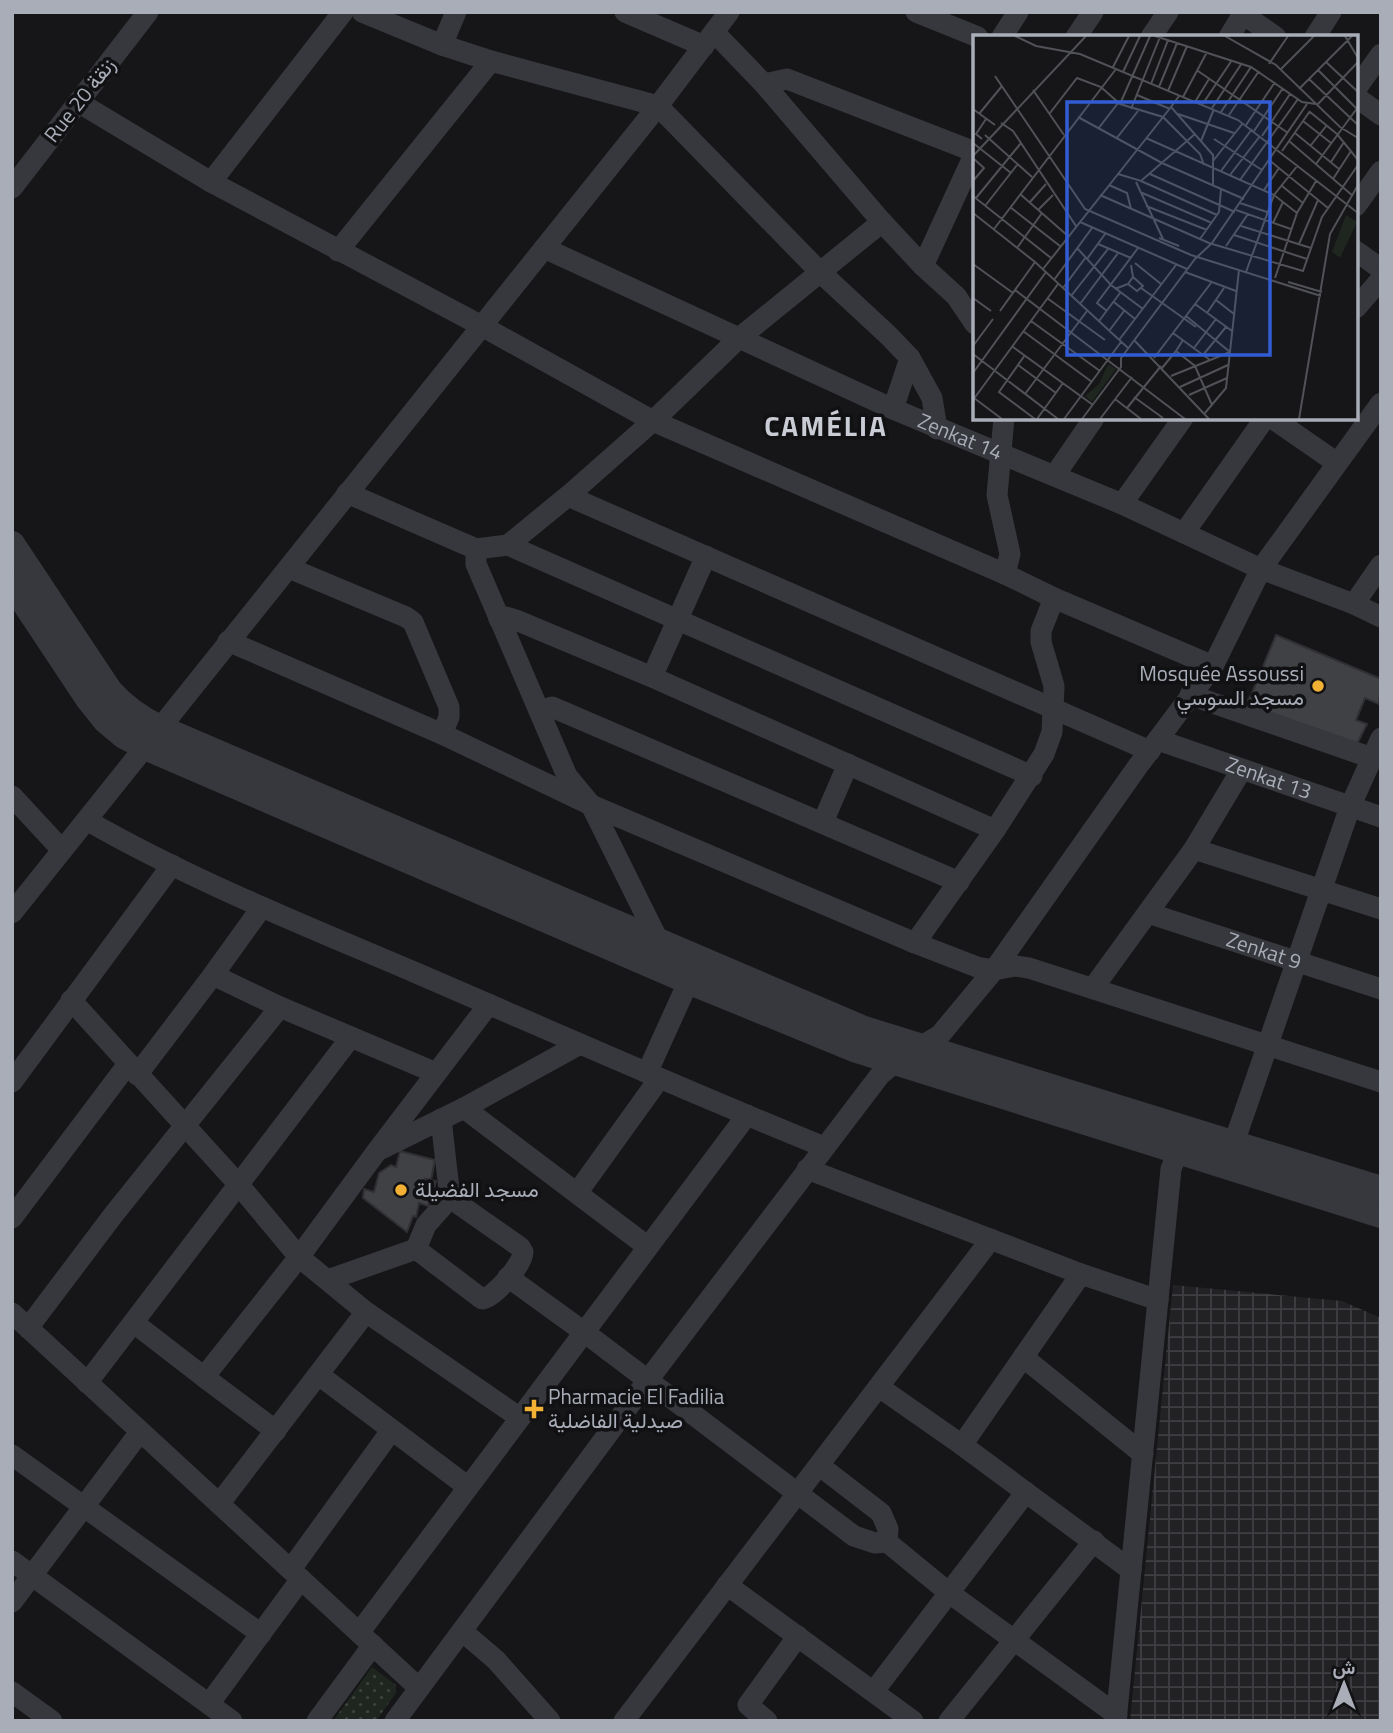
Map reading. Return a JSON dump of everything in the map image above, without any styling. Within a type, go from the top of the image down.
[{"type":"street","name":"Rue 20 زنقة","points":[[12,188],[148,12]]},
{"type":"street","points":[[211,182],[344,12]]},
{"type":"street","points":[[442,45],[456,12]]},
{"type":"street","points":[[625,12],[709,39],[764,84],[882,222],[923,267],[956,296],[973,321]]},
{"type":"street","points":[[12,913],[88,821],[480,325],[658,106],[729,12]]},
{"type":"street","points":[[1003,35],[1018,12]]},
{"type":"street","points":[[1077,35],[1093,12]]},
{"type":"street","points":[[1152,35],[1168,12]]},
{"type":"street","points":[[1316,35],[1331,12]]},
{"type":"street","points":[[365,13],[442,45],[491,61],[658,106],[820,271],[910,358],[932,398],[937,429]]},
{"type":"street","points":[[1230,35],[1242,13],[1273,35]]},
{"type":"street","points":[[925,14],[973,35]]},
{"type":"street","points":[[1358,86],[1381,54]]},
{"type":"street","points":[[338,251],[491,61]]},
{"type":"street","points":[[764,84],[786,79],[973,152]]},
{"type":"street","points":[[1358,98],[1381,115]]},
{"type":"street","points":[[78,102],[211,182],[480,325],[653,421],[1213,666]]},
{"type":"street","points":[[923,267],[973,157]]},
{"type":"street","points":[[1358,203],[1381,171]]},
{"type":"street","points":[[508,545],[653,421],[738,339],[882,222]]},
{"type":"street","name":"Zenkat 14","points":[[544,248],[892,410],[1122,503],[1261,569],[1381,617]]},
{"type":"street","points":[[1358,252],[1381,269]]},
{"type":"street","points":[[1358,307],[1381,279]]},
{"type":"street","points":[[892,410],[910,358]]},
{"type":"street","points":[[396,1721],[648,1380],[880,1075],[897,1061],[923,1048],[940,1035],[995,970],[1189,695],[1213,666],[1261,569],[1381,403]]},
{"type":"street","points":[[1004,420],[997,495],[1010,554],[1004,574]]},
{"type":"street","points":[[1055,475],[1093,420]]},
{"type":"street","points":[[1122,503],[1182,420]]},
{"type":"street","points":[[1184,533],[1264,420]]},
{"type":"street","points":[[1275,420],[1337,463]]},
{"type":"street","points":[[347,493],[476,549],[508,545],[1032,776]]},
{"type":"street","name":"Zenkat 13","points":[[568,496],[1054,711],[1154,746],[1242,769],[1381,817]]},
{"type":"street","points":[[12,544],[109,690],[153,738]]},
{"type":"street","points":[[476,549],[476,565],[566,776],[592,805],[653,952]]},
{"type":"street","points":[[652,677],[706,556]]},
{"type":"street","points":[[1354,604],[1381,565]]},
{"type":"street","points":[[289,568],[407,617],[413,622],[449,707],[449,718],[442,734]]},
{"type":"street","points":[[12,584],[89,700],[105,720],[124,736],[153,738],[653,952],[855,1049],[1178,1150],[1230,1154],[1381,1189]]},
{"type":"street","points":[[915,943],[1032,776],[1044,754],[1052,732],[1054,711],[1052,675],[1041,642],[1041,631],[1054,598]]},
{"type":"street","points":[[499,619],[506,617],[516,620],[652,677],[995,830]]},
{"type":"street","points":[[228,641],[442,734],[592,805],[977,967],[995,970],[1015,966],[1029,968],[1381,1082]]},
{"type":"street","points":[[1189,695],[1372,758]]},
{"type":"street","points":[[539,711],[552,707],[958,881]]},
{"type":"street","points":[[1230,1154],[1350,807],[1381,738]]},
{"type":"street","points":[[823,822],[848,764]]},
{"type":"street","points":[[1093,988],[1194,849],[1242,769]]},
{"type":"street","points":[[12,796],[62,850]]},
{"type":"street","points":[[88,821],[130,845],[262,907],[824,1147]]},
{"type":"street","points":[[1194,849],[1381,909]]},
{"type":"street","points":[[12,1083],[172,865]]},
{"type":"street","points":[[12,1218],[132,1069],[213,975],[262,907]]},
{"type":"street","name":"Zenkat 9","points":[[1149,914],[1381,989]]},
{"type":"street","points":[[693,970],[1230,1154],[1381,1215]]},
{"type":"street","points":[[577,1193],[653,1076],[693,970]]},
{"type":"street","points":[[213,975],[280,1007],[436,1073]]},
{"type":"street","points":[[71,1000],[239,1185],[299,1258],[366,1312],[520,1418]]},
{"type":"street","points":[[204,1377],[299,1258],[489,1004]]},
{"type":"street","points":[[28,1328],[114,1213],[280,1007]]},
{"type":"street","points":[[87,1383],[351,1037]]},
{"type":"street","points":[[377,1151],[464,1108],[580,1044]]},
{"type":"street","points":[[464,1108],[648,1247]]},
{"type":"street","points":[[317,1721],[366,1639],[468,1487],[747,1115]]},
{"type":"street","points":[[328,1280],[416,1249],[426,1225],[450,1198],[441,1119]]},
{"type":"street","points":[[1112,1719],[1131,1570],[1171,1169],[1178,1150]]},
{"type":"street","points":[[807,1169],[1081,1274],[1158,1300]]},
{"type":"street","points":[[416,1249],[482,1299],[491,1296],[523,1257],[522,1249],[450,1198]]},
{"type":"street","points":[[624,1721],[991,1239]]},
{"type":"street","points":[[962,1445],[1081,1274]]},
{"type":"street","points":[[508,1277],[854,1536],[875,1543],[887,1542],[1112,1719]]},
{"type":"street","points":[[219,1504],[366,1312]]},
{"type":"street","points":[[12,1313],[419,1688]]},
{"type":"street","points":[[134,1323],[276,1431]]},
{"type":"street","points":[[1023,1357],[1143,1454]]},
{"type":"street","points":[[319,1375],[468,1487]]},
{"type":"street","points":[[879,1387],[1131,1570]]},
{"type":"street","points":[[209,1704],[261,1634],[296,1574],[391,1431]]},
{"type":"street","points":[[12,1602],[140,1432]]},
{"type":"street","points":[[12,1455],[261,1634]]},
{"type":"street","points":[[820,1466],[881,1513],[888,1528],[887,1542]]},
{"type":"street","points":[[873,1691],[1026,1492]]},
{"type":"street","points":[[950,1721],[1094,1541]]},
{"type":"street","points":[[12,1561],[232,1721]]},
{"type":"street","points":[[727,1585],[913,1721]]},
{"type":"street","points":[[462,1631],[496,1660],[550,1721]]},
{"type":"street","points":[[767,1721],[742,1713],[799,1636]]},
{"type":"street","points":[[12,1692],[52,1721]]},
{"type":"shaded area","points":[[1173,1285],[1342,1301],[1381,1318],[1381,1721],[1130,1721]]},
{"type":"shaded area","points":[[372,1667],[396,1685],[396,1693],[376,1721],[333,1721]]},
{"type":"building","name":"Mosquée Assoussi مسجد السوسي","points":[[1276,635],[1381,679],[1379,704],[1365,698],[1356,720],[1367,724],[1357,744],[1258,709],[1263,698],[1252,693]]},
{"type":"building","points":[[1252,693],[1263,698],[1258,709],[1246,704]]},
{"type":"building","name":"مسجد الفضيلة","points":[[400,1151],[435,1160],[431,1180],[425,1179],[423,1189],[433,1192],[428,1206],[419,1203],[416,1217],[413,1216],[407,1232],[363,1198],[364,1189],[374,1192],[379,1173],[391,1165],[396,1167]]},
{"type":"building","points":[[425,1179],[436,1181],[433,1192],[423,1189]]},
{"type":"place","name":"Mosquée Assoussi مسجد السوسي","points":[[1318,686]]},
{"type":"place","name":"مسجد الفضيلة","points":[[401,1190]]},
{"type":"place","name":"Pharmacie El Fadilia صيدلية الفاضلية","points":[[534,1409]]},
{"type":"district","name":"CAMÉLIA","points":[[826,426]]}]
